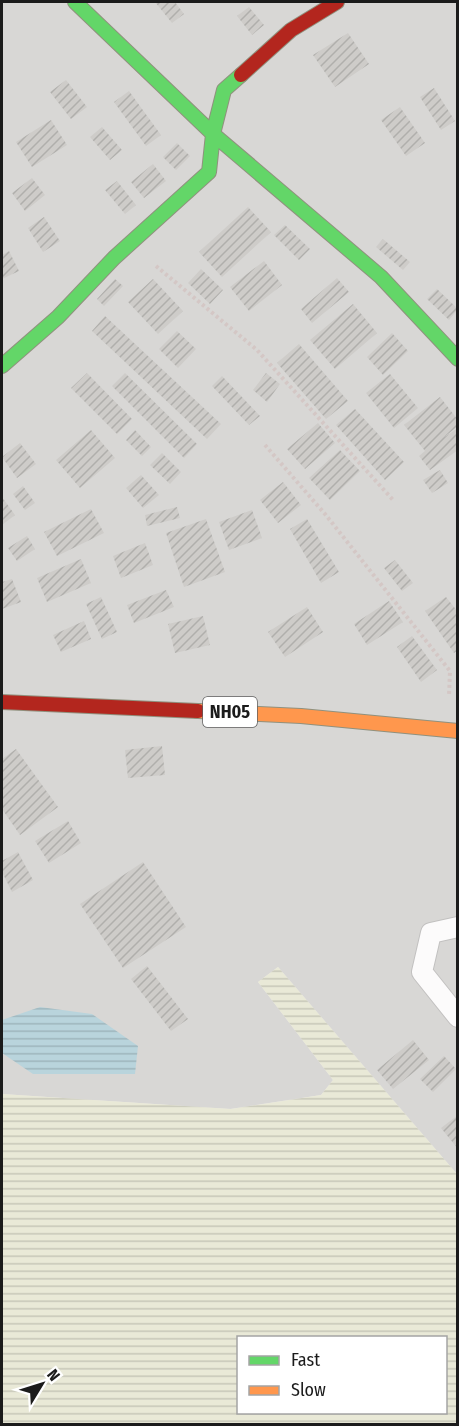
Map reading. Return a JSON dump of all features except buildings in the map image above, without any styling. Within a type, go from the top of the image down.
[{"type":"street","points":[[75,2],[213,134],[381,277],[458,359]]},
{"type":"street","points":[[2,366],[58,317],[129,244],[209,172],[213,134],[224,90],[291,30],[337,2]]},
{"type":"street","name":"NH05","points":[[2,702],[301,716],[453,731]]},
{"type":"lane","points":[[458,927],[431,933],[422,972],[458,1017]]},
{"type":"path","points":[[129,244],[257,350],[394,501]]},
{"type":"path","points":[[265,445],[325,514],[450,671],[453,731]]},
{"type":"shaded area","points":[[2,2],[457,2],[457,1174],[278,967],[258,982],[333,1080],[321,1095],[230,1109],[2,1094]]},
{"type":"green space","points":[[278,967],[457,1174],[457,1424],[2,1424],[2,1094],[231,1109],[321,1095],[333,1080],[258,982]]},
{"type":"water","points":[[40,1007],[92,1014],[138,1046],[135,1074],[33,1074],[2,1053],[2,1020]]},
{"type":"traffic: fast","points":[[75,2],[213,134],[381,277],[458,359]]},
{"type":"traffic: fast","points":[[2,366],[58,317],[114,258],[209,172],[213,134],[224,90],[241,75]]},
{"type":"traffic: slow","points":[[198,711],[301,716],[458,731]]},
{"type":"traffic: jam","points":[[241,75],[291,30],[337,2]]},
{"type":"traffic: jam","points":[[2,702],[198,711]]}]
